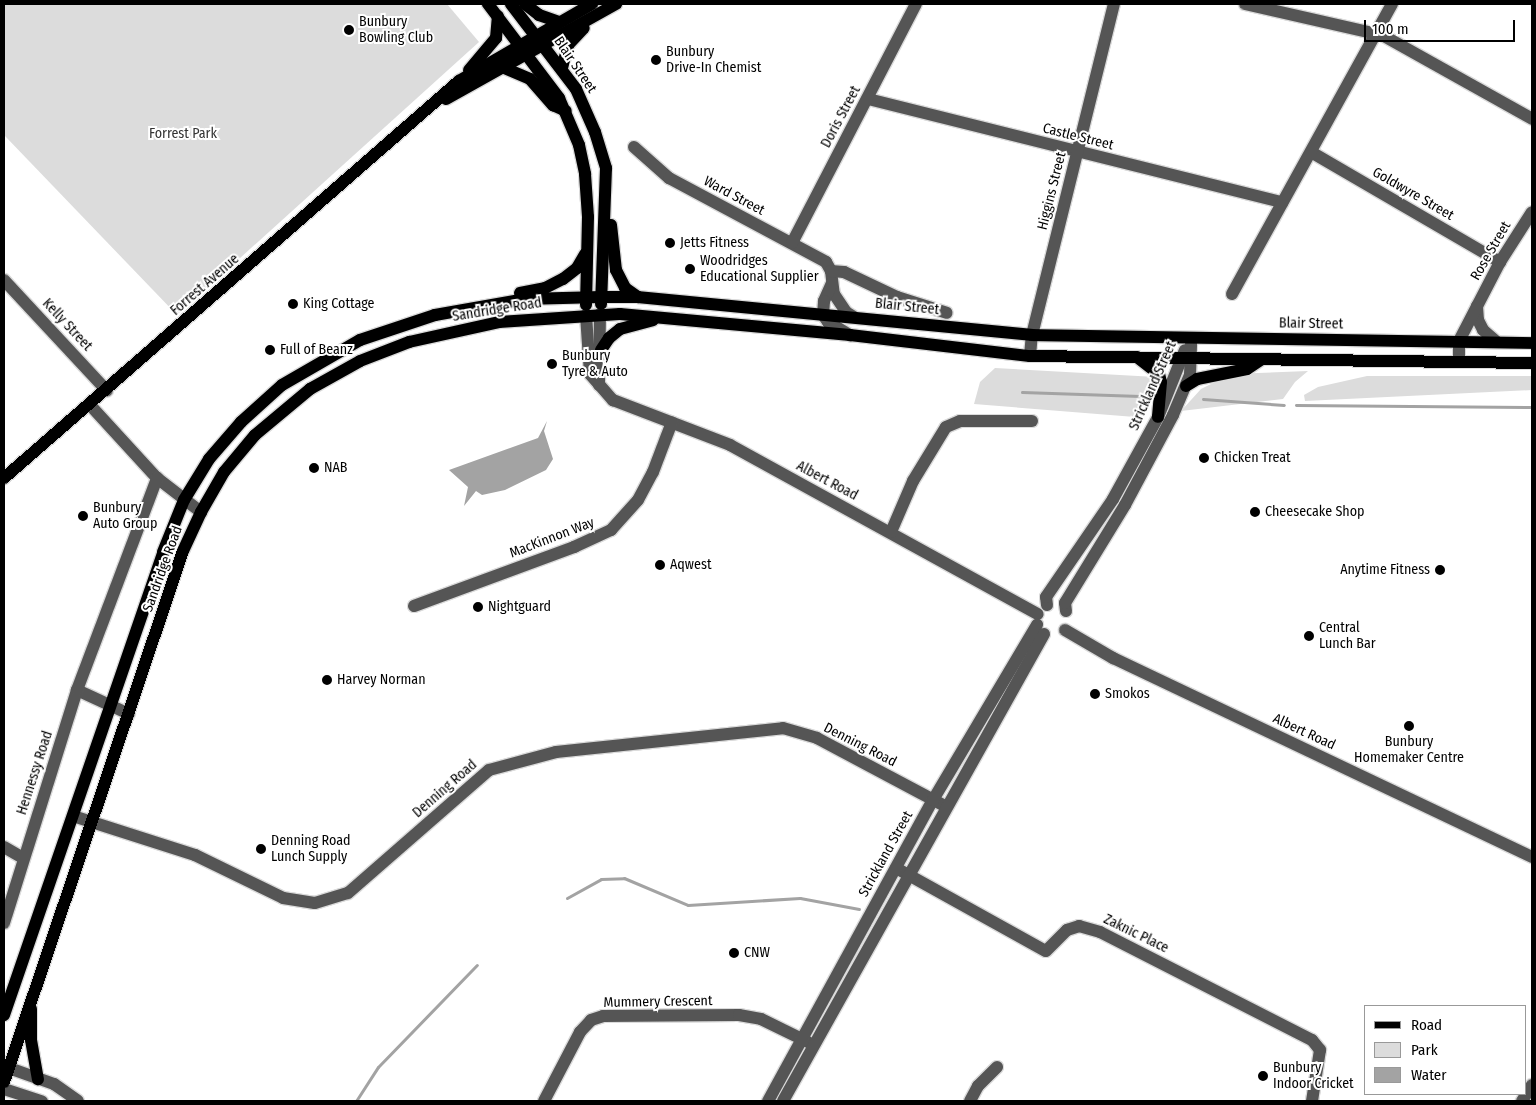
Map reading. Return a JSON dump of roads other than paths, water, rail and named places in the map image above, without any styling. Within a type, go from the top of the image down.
[{"type":"main road","points":[[488,4],[523,48],[566,111],[579,145],[586,174],[586,314]]},
{"type":"main road","name":"Blair Street","points":[[511,4],[562,68],[588,112],[606,168],[601,296],[638,297],[1032,335],[1532,343]]},
{"type":"main road","points":[[525,4],[539,16],[559,22]]},
{"type":"main road","name":"Forrest Avenue","points":[[539,39],[559,22],[594,9],[616,4]]},
{"type":"main road","points":[[562,68],[572,39],[594,9]]},
{"type":"main road","name":"Forrest Avenue","points":[[4,478],[108,390],[459,81],[594,9]]},
{"type":"main road","points":[[459,81],[496,38],[498,16]]},
{"type":"main road","name":"Forrest Avenue","points":[[425,112],[502,67],[523,48]]},
{"type":"main road","points":[[502,67],[530,79],[553,105],[566,111]]},
{"type":"main road","points":[[606,168],[612,259],[625,288],[638,297]]},
{"type":"main road","points":[[435,315],[489,297],[545,288],[577,268],[586,252]]},
{"type":"main road","points":[[601,296],[600,314],[663,317],[850,334],[1030,356],[1458,360],[1532,363]]},
{"type":"main road","name":"Sandridge Road","points":[[4,1015],[110,706],[184,500],[209,459],[241,422],[282,385],[351,344],[435,315],[525,299],[601,296]]},
{"type":"main road","name":"Sandridge Road","points":[[4,1082],[6,1067],[30,1004],[183,551],[201,512],[224,472],[255,435],[310,389],[342,370],[409,342],[470,327],[600,314]]},
{"type":"main road","points":[[601,350],[609,338],[620,329],[663,317]]},
{"type":"main road","points":[[1137,357],[1159,374],[1161,382],[1158,417]]},
{"type":"main road","points":[[1186,386],[1203,378],[1247,369],[1262,359]]},
{"type":"main road","points":[[30,1004],[31,1040],[38,1079]]},
{"type":"street","name":"Doris Street","points":[[792,243],[916,4]]},
{"type":"street","name":"Higgins Street","points":[[1030,356],[1032,335],[1114,4]]},
{"type":"street","points":[[1245,4],[1382,35],[1532,119]]},
{"type":"street","points":[[1232,294],[1392,4]]},
{"type":"street","name":"Castle Street","points":[[868,99],[1077,153],[1282,202]]},
{"type":"street","name":"Ward Street","points":[[634,147],[669,178],[792,243],[830,271],[844,272],[897,297],[947,313]]},
{"type":"street","name":"Goldwyre Street","points":[[1311,152],[1500,262]]},
{"type":"street","name":"Rose Street","points":[[1458,360],[1459,341],[1500,262],[1532,212]]},
{"type":"street","points":[[830,271],[823,315],[828,322],[850,334]]},
{"type":"street","points":[[830,271],[834,294],[846,312],[854,317]]},
{"type":"street","name":"Kelly Street","points":[[4,280],[108,390]]},
{"type":"street","points":[[1478,306],[1478,320],[1483,330],[1497,342]]},
{"type":"street","name":"Albert Road","points":[[586,314],[590,374],[620,405],[672,422],[730,445],[891,532],[1042,620],[1060,606],[1066,611]]},
{"type":"street","points":[[599,385],[601,350],[600,314]]},
{"type":"street","name":"Strickland Street","points":[[1065,630],[1068,623],[1065,603],[1125,505],[1186,386],[1187,358],[1191,338]]},
{"type":"street","name":"Strickland Street","points":[[784,1101],[945,806],[1042,620],[1046,597],[1113,499],[1158,417],[1187,358]]},
{"type":"street","points":[[90,405],[157,478],[201,512]]},
{"type":"street","points":[[891,532],[913,481],[946,427],[960,421],[1032,421]]},
{"type":"street","name":"MacKinnon Way","points":[[414,606],[574,547],[611,530],[638,500],[653,472],[672,422]]},
{"type":"street","name":"Hennessy Road","points":[[4,923],[77,690],[157,478]]},
{"type":"street","points":[[1042,620],[1055,636],[1065,630]]},
{"type":"street","name":"Strickland Street","points":[[768,1101],[933,800],[1042,620]]},
{"type":"street","name":"Albert Road","points":[[1065,630],[1113,658],[1532,857]]},
{"type":"street","points":[[77,690],[128,714]]},
{"type":"street","name":"Denning Road","points":[[73,816],[195,855],[283,898],[316,903],[348,893],[490,770],[556,752],[783,728],[816,738],[945,806]]},
{"type":"street","points":[[4,847],[23,858]]},
{"type":"street","name":"Zaknic Place","points":[[896,868],[1046,951],[1067,930],[1078,926],[1100,932],[1312,1040],[1320,1050],[1312,1101]]},
{"type":"street","name":"Mummery Crescent","points":[[544,1101],[580,1032],[591,1020],[603,1016],[739,1015],[761,1019],[815,1046]]},
{"type":"street","points":[[6,1067],[54,1084],[78,1101]]},
{"type":"street","points":[[970,1101],[978,1086],[997,1067]]},
{"type":"street","points":[[4,1089],[42,1101]]},
{"type":"water","points":[[547,421],[544,431],[553,459],[546,470],[505,490],[482,495],[476,491],[464,506],[468,487],[449,470],[538,438]]},
{"type":"waterway","points":[[1022,392],[1140,396]]},
{"type":"waterway","points":[[1203,399],[1284,405]]},
{"type":"waterway","points":[[1296,405],[1532,407]]},
{"type":"waterway","points":[[567,898],[601,879],[624,878],[688,905],[800,898],[859,909]]},
{"type":"waterway","points":[[356,1101],[378,1067],[477,965]]},
{"type":"place","name":"Bunbury Bowling Club","points":[[349,30]]},
{"type":"place","name":"Bunbury Drive-In Chemist","points":[[656,60]]},
{"type":"place","name":"Jetts Fitness","points":[[670,243]]},
{"type":"place","name":"Woodridges Educational Supplier","points":[[690,269]]},
{"type":"place","name":"King Cottage","points":[[293,304]]},
{"type":"place","name":"Full of Beanz","points":[[270,350]]},
{"type":"place","name":"Bunbury Tyre & Auto","points":[[552,364]]},
{"type":"place","name":"Chicken Treat","points":[[1204,458]]},
{"type":"place","name":"NAB","points":[[314,468]]},
{"type":"place","name":"Cheesecake Shop","points":[[1255,512]]},
{"type":"place","name":"Bunbury Auto Group","points":[[83,516]]},
{"type":"place","name":"Aqwest","points":[[660,565]]},
{"type":"place","name":"Anytime Fitness","points":[[1440,570]]},
{"type":"place","name":"Nightguard","points":[[478,607]]},
{"type":"place","name":"Central Lunch Bar","points":[[1309,636]]},
{"type":"place","name":"Harvey Norman","points":[[327,680]]},
{"type":"place","name":"Smokos","points":[[1095,694]]},
{"type":"place","name":"Bunbury Homemaker Centre","points":[[1409,726]]},
{"type":"place","name":"Denning Road Lunch Supply","points":[[261,849]]},
{"type":"place","name":"CNW","points":[[734,953]]},
{"type":"place","name":"Bunbury Indoor Cricket","points":[[1263,1076]]},
{"type":"park label","name":"Forrest Park","points":[[183,134]]}]
